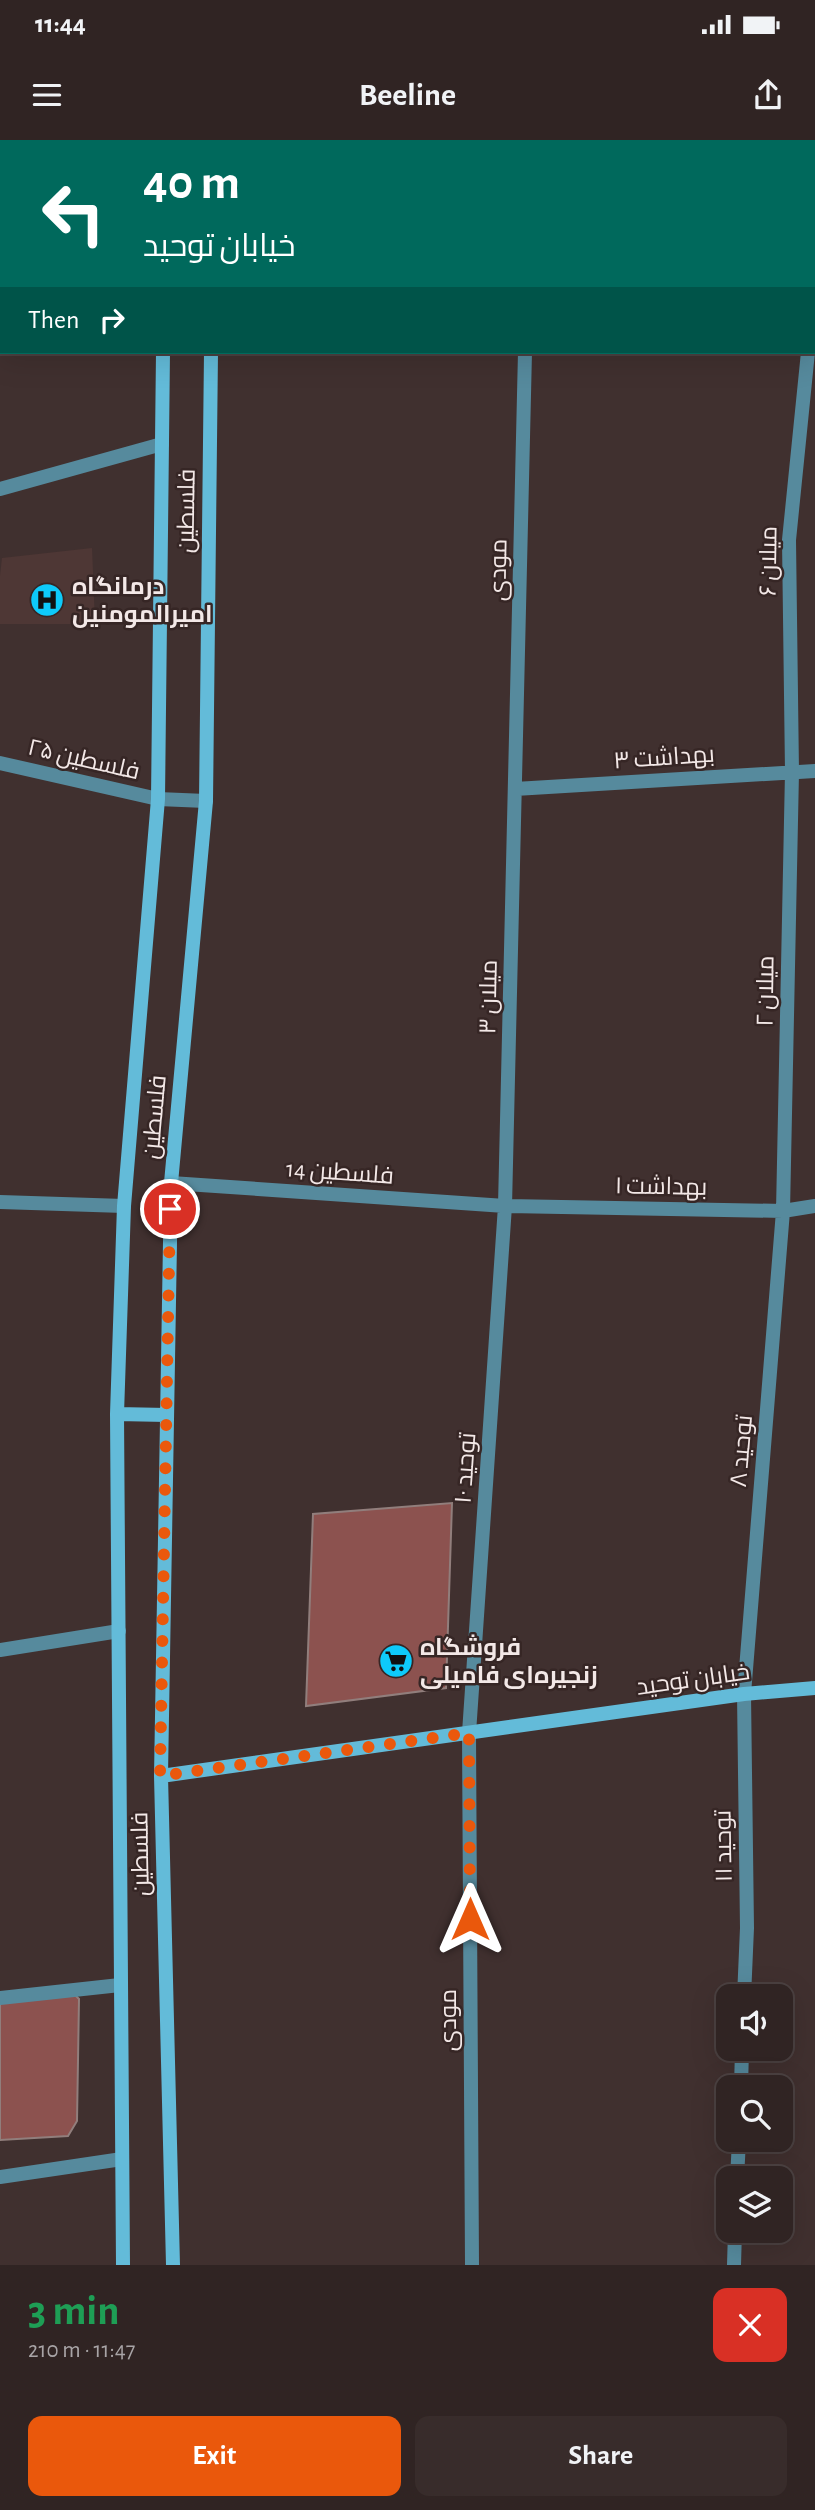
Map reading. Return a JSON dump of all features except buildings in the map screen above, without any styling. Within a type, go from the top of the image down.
[{"type":"street","name":"فلسطین","points":[[123,2265],[117,1414],[124,1206],[158,799],[163,354]]},
{"type":"street","name":"فلسطین","points":[[173,2265],[160,1776],[171,1183],[206,801],[211,354]]},
{"type":"street","name":"مودی","points":[[515,789],[525,354]]},
{"type":"street","name":"میلان ۶","points":[[792,772],[789,540],[808,354]]},
{"type":"street","points":[[0,489],[162,444]]},
{"type":"street","name":"فلسطین ۲۵","points":[[0,763],[158,799],[206,801]]},
{"type":"street","name":"بهداشت ۳","points":[[515,789],[815,771]]},
{"type":"street","name":"میلان ۲","points":[[783,1211],[792,772]]},
{"type":"street","name":"میلان ۳","points":[[505,1206],[515,789]]},
{"type":"street","name":"فلسطین 14","points":[[171,1183],[505,1206]]},
{"type":"street","points":[[0,1202],[124,1206]]},
{"type":"street","name":"بهداشت ۱","points":[[505,1206],[783,1211],[815,1206]]},
{"type":"street","name":"توحید ۱۰","points":[[469,1733],[505,1206]]},
{"type":"street","name":"توحید ۸","points":[[744,1694],[783,1211]]},
{"type":"street","points":[[117,1414],[167,1415]]},
{"type":"street","points":[[0,1650],[120,1631]]},
{"type":"street","name":"خیابان توحید","points":[[160,1776],[744,1694],[815,1688]]},
{"type":"street","name":"توحید ۱۱","points":[[744,1694],[747,1928],[745,1984]]},
{"type":"street","name":"مودی","points":[[469,1733],[472,2265]]},
{"type":"street","points":[[0,1998],[120,1985]]},
{"type":"street","points":[[0,2177],[122,2159]]},
{"type":"street","points":[[734,2265],[735,2243]]},
{"type":"shaded area","name":"درمانگاه امیرالمومنین","points":[[92,548],[95,624],[0,624],[2,558]]},
{"type":"place","name":"درمانگاه امیرالمومنین","points":[[47,600]]},
{"type":"place","name":"فروشگاه زنجیره‌ای فامیلی","points":[[396,1661]]},
{"type":"route","points":[[170,1209],[160,1776],[469,1733],[470,1919]]}]
